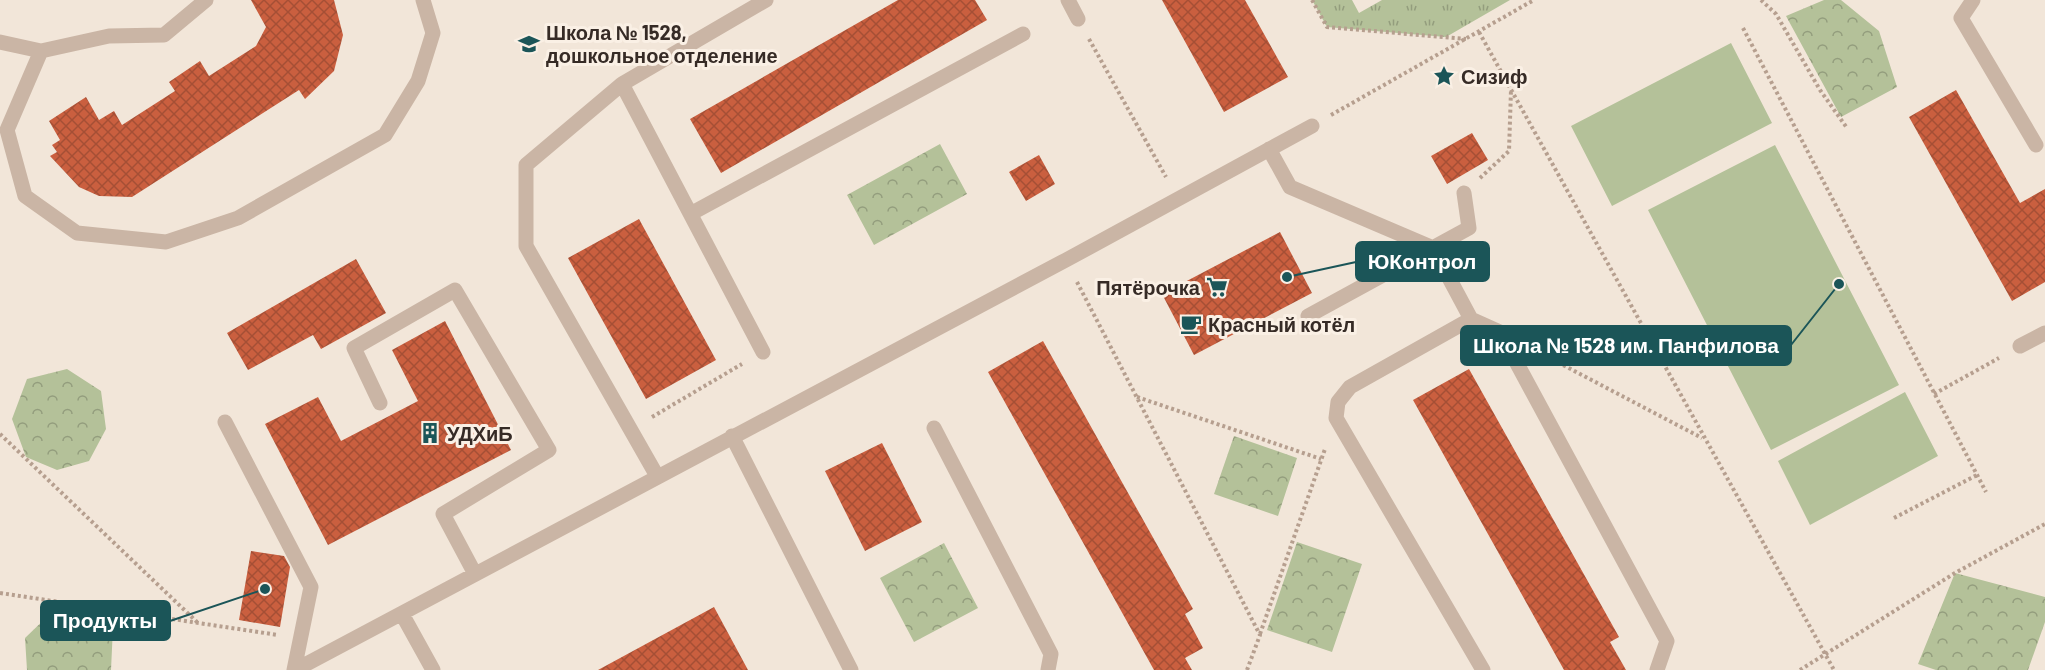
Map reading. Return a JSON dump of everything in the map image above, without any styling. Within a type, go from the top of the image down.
[{"type":"lane","points":[[0,42],[41,51],[110,36],[164,35],[206,0]]},
{"type":"lane","points":[[41,51],[7,130],[25,196],[77,233],[166,242],[238,218],[385,135],[418,81],[433,33],[423,0]]},
{"type":"lane","points":[[657,476],[526,246],[526,165],[622,84],[766,0]]},
{"type":"lane","points":[[1068,0],[1078,19]]},
{"type":"lane","points":[[1974,0],[1961,18],[2036,145]]},
{"type":"lane","points":[[692,213],[1023,34]]},
{"type":"lane","points":[[622,84],[692,213],[763,352]]},
{"type":"lane","points":[[294,670],[1066,260],[1312,126]]},
{"type":"lane","points":[[1269,149],[1290,187],[1433,248],[1471,319],[1500,332],[1667,641],[1657,670]]},
{"type":"lane","points":[[1308,316],[1469,228],[1464,193]]},
{"type":"lane","points":[[380,403],[354,348],[455,290],[549,450],[443,514],[475,574]]},
{"type":"lane","points":[[1471,319],[1350,387],[1338,402],[1335,418],[1484,670]]},
{"type":"lane","points":[[2020,346],[2045,333]]},
{"type":"lane","points":[[225,422],[311,587],[294,670]]},
{"type":"lane","points":[[934,428],[1051,654],[1048,670]]},
{"type":"lane","points":[[732,436],[851,670]]},
{"type":"lane","points":[[402,614],[433,670]]},
{"type":"path","points":[[1312,0],[1327,27],[1467,39]]},
{"type":"path","points":[[1312,126],[1534,0]]},
{"type":"path","points":[[1761,0],[1776,14],[1820,90],[1848,128]]},
{"type":"path","points":[[1078,19],[1178,198]]},
{"type":"path","points":[[1743,28],[1986,492]]},
{"type":"path","points":[[1479,32],[1833,670]]},
{"type":"path","points":[[1464,193],[1509,151],[1511,89]]},
{"type":"path","points":[[1066,260],[1260,635]]},
{"type":"path","points":[[1934,394],[2020,346]]},
{"type":"path","points":[[631,430],[763,352]]},
{"type":"path","points":[[1540,353],[1703,439]]},
{"type":"path","points":[[1137,397],[1321,459]]},
{"type":"path","points":[[1247,670],[1335,418]]},
{"type":"path","points":[[0,434],[198,623]]},
{"type":"path","points":[[1894,518],[1977,475]]},
{"type":"path","points":[[1800,670],[1826,656],[1955,573],[2045,524]]},
{"type":"path","points":[[0,593],[300,639]]},
{"type":"green space","points":[[1312,0],[1352,0],[1359,13],[1382,0],[1510,0],[1446,37],[1327,27]]},
{"type":"green space","points":[[1824,0],[1841,0],[1879,31],[1897,87],[1841,117],[1786,16]]},
{"type":"green space","points":[[1731,43],[1772,123],[1612,206],[1571,126]]},
{"type":"green space","points":[[940,144],[967,194],[874,245],[847,195]]},
{"type":"green space","points":[[1775,145],[1899,385],[1771,450],[1648,210]]},
{"type":"green space","points":[[67,369],[101,391],[106,429],[89,461],[57,470],[26,457],[12,419],[27,379]]},
{"type":"green space","points":[[1905,392],[1938,456],[1810,525],[1778,461]]},
{"type":"green space","points":[[1234,436],[1297,458],[1278,516],[1214,494]]},
{"type":"green space","points":[[1297,542],[1362,564],[1332,652],[1267,630]]},
{"type":"green space","points":[[944,543],[978,608],[914,642],[880,578]]},
{"type":"green space","points":[[1955,573],[2045,597],[2045,622],[2028,670],[1936,670],[1918,664]]},
{"type":"green space","points":[[51,613],[113,627],[111,670],[27,670],[25,638]]},
{"type":"building","points":[[251,0],[334,0],[343,35],[334,71],[305,99],[299,90],[132,197],[99,196],[79,187],[50,156],[57,152],[52,145],[60,140],[49,121],[86,97],[99,120],[114,111],[122,125],[175,91],[169,82],[200,61],[209,76],[256,46],[266,27]]},
{"type":"building","points":[[898,0],[975,0],[987,20],[721,173],[690,119]]},
{"type":"building","points":[[1162,0],[1245,0],[1288,77],[1224,112]]},
{"type":"building","points":[[1956,90],[2020,203],[2045,189],[2045,282],[2012,301],[1909,117]]},
{"type":"building","points":[[1472,133],[1488,160],[1447,184],[1431,156]]},
{"type":"building","points":[[1039,155],[1055,184],[1026,201],[1009,172]]},
{"type":"building","points":[[639,219],[716,360],[646,399],[568,258]]},
{"type":"building","points":[[1280,232],[1312,293],[1194,355],[1162,294]]},
{"type":"building","points":[[356,259],[386,313],[321,349],[313,335],[248,370],[227,333]]},
{"type":"building","name":"УДХиБ","points":[[445,321],[511,450],[328,545],[265,424],[318,397],[341,441],[418,401],[392,350]]},
{"type":"building","points":[[1043,341],[1193,609],[1185,614],[1203,648],[1185,658],[1192,670],[1154,670],[988,372]]},
{"type":"building","points":[[1469,369],[1619,637],[1610,642],[1626,670],[1564,670],[1413,400]]},
{"type":"building","points":[[882,443],[922,522],[865,551],[825,471]]},
{"type":"building","points":[[251,551],[284,556],[290,567],[280,627],[239,620]]},
{"type":"building","points":[[714,607],[748,670],[598,670]]},
{"type":"place","name":"Школа № 1528, дошкольное отделение","points":[[529,44]]},
{"type":"place","name":"Сизиф","points":[[1444,76]]},
{"type":"place","name":"ЮКонтрол","points":[[1287,277]]},
{"type":"place","name":"Школа № 1528 им. Панфилова","points":[[1839,284]]},
{"type":"place","name":"Пятёрочка","points":[[1217,287]]},
{"type":"place","name":"Красный котёл","points":[[1191,324]]},
{"type":"place","name":"УДХиБ","points":[[430,433]]},
{"type":"place","name":"Продукты","points":[[265,589]]}]
